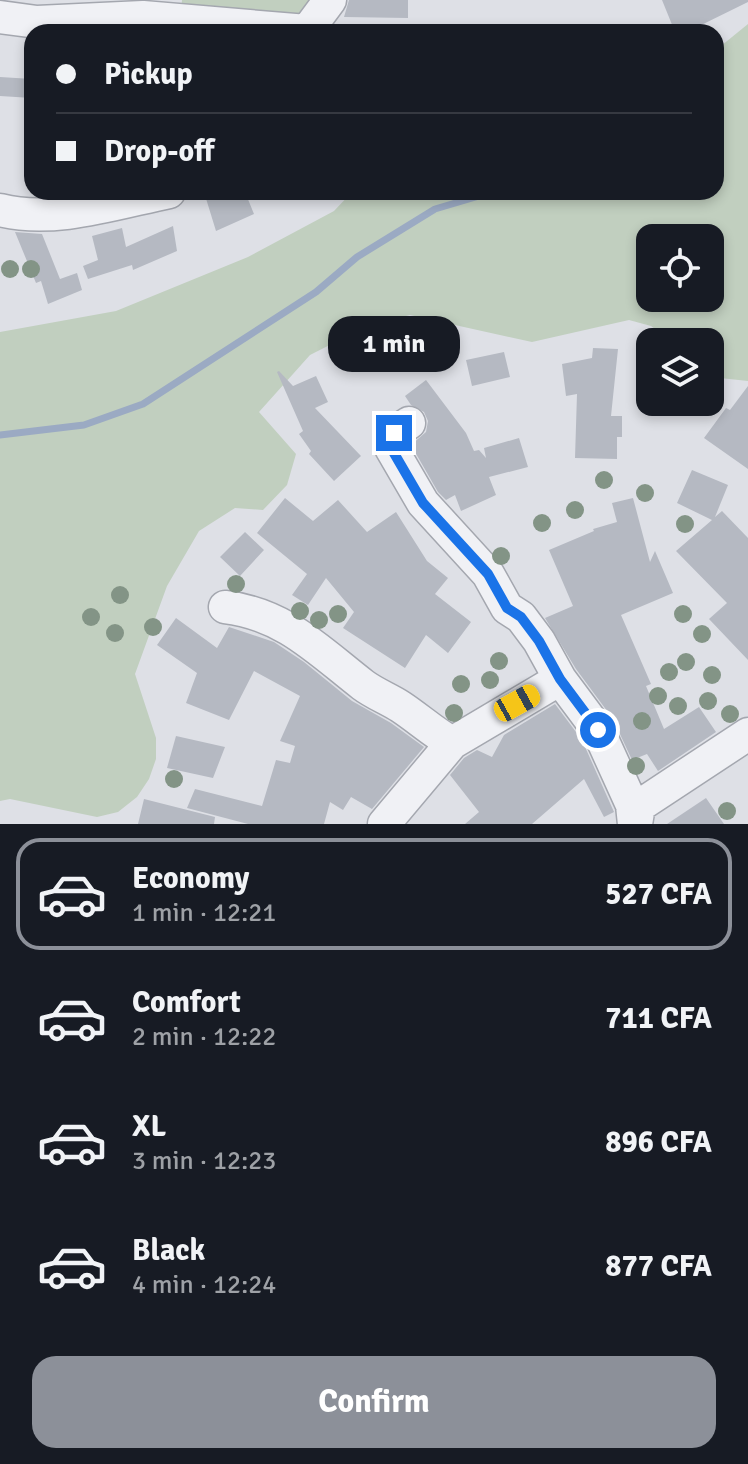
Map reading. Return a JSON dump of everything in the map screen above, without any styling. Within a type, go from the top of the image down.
[{"type":"street","points":[[312,24],[330,0]]},
{"type":"street","points":[[0,17],[37,22],[143,17],[225,24]]},
{"type":"street","points":[[0,210],[28,214],[68,211],[126,200]]},
{"type":"street","points":[[409,423],[394,433],[391,448],[423,503],[488,574],[507,608],[521,617],[539,641],[560,679],[598,730],[632,805],[635,824]]},
{"type":"street","points":[[225,607],[253,610],[279,623],[314,644],[366,687],[452,743]]},
{"type":"street","points":[[384,824],[452,743],[560,679]]},
{"type":"street","points":[[635,824],[639,806],[748,734]]},
{"type":"green space","points":[[182,0],[309,0],[306,20],[181,13]]},
{"type":"green space","points":[[748,24],[748,381],[724,378],[724,328],[654,328],[629,320],[532,342],[410,315],[367,326],[310,355],[259,412],[296,454],[287,485],[263,510],[235,508],[199,531],[167,586],[135,674],[156,738],[156,759],[149,779],[137,797],[118,812],[97,817],[10,799],[0,801],[0,332],[116,311],[248,257],[334,211],[344,200],[724,200],[724,44]]},
{"type":"building","points":[[349,0],[408,0],[408,18],[344,17]]},
{"type":"building","points":[[662,0],[748,0],[703,24],[672,24]]},
{"type":"building","points":[[0,77],[24,78],[24,98],[0,96]]},
{"type":"building","points":[[206,200],[248,200],[254,214],[216,231]]},
{"type":"building","points":[[173,226],[177,251],[133,270],[132,265],[88,279],[83,266],[98,260],[92,236],[122,228],[126,247]]},
{"type":"building","points":[[15,232],[42,234],[60,279],[77,273],[82,290],[48,304],[41,281],[36,283]]},
{"type":"building","points":[[593,348],[618,349],[611,416],[622,416],[622,437],[617,437],[617,459],[575,458],[577,394],[566,396],[562,364],[592,358]]},
{"type":"building","points":[[504,352],[510,377],[472,386],[466,360]]},
{"type":"building","points":[[279,371],[293,386],[316,376],[328,402],[315,408],[361,456],[334,481],[309,454],[311,451],[299,434],[303,431]]},
{"type":"building","points":[[426,380],[466,433],[474,451],[479,450],[486,458],[484,448],[519,438],[528,467],[489,477],[496,495],[461,511],[455,495],[446,500],[438,492],[411,445],[426,432],[428,421],[424,412],[411,405],[405,396]]},
{"type":"building","points":[[748,386],[748,469],[704,438],[720,416],[724,416],[726,408],[730,410]]},
{"type":"building","points":[[692,470],[728,485],[715,517],[722,511],[748,538],[748,660],[709,619],[727,603],[676,551],[712,520],[677,503]]},
{"type":"building","points":[[285,498],[313,521],[338,500],[367,532],[396,512],[427,561],[448,578],[435,594],[471,622],[448,653],[426,635],[405,668],[343,628],[354,612],[326,578],[308,605],[292,595],[307,574],[257,533]]},
{"type":"building","points":[[633,498],[650,562],[655,551],[673,593],[621,615],[651,684],[646,686],[664,729],[699,707],[716,732],[658,771],[647,754],[632,760],[613,719],[576,669],[545,618],[573,606],[549,550],[593,529],[617,522],[612,503]]},
{"type":"building","points":[[245,532],[264,550],[240,576],[220,557]]},
{"type":"building","points":[[176,618],[217,648],[229,627],[274,642],[352,701],[391,723],[424,747],[372,809],[351,797],[343,810],[330,802],[324,824],[248,824],[187,808],[195,789],[262,806],[276,760],[290,763],[295,746],[280,741],[300,696],[254,671],[229,720],[186,703],[197,673],[157,645]]},
{"type":"building","points":[[555,704],[582,740],[614,812],[604,817],[584,779],[532,824],[465,824],[479,812],[450,775],[464,758],[477,750],[492,757],[504,735]]},
{"type":"building","points":[[176,736],[225,747],[213,778],[167,768]]},
{"type":"building","points":[[706,798],[724,824],[667,824]]},
{"type":"building","points":[[144,799],[215,817],[214,824],[138,824]]},
{"type":"waterway","points":[[0,435],[84,425],[143,404],[316,292],[357,257],[435,209],[465,200]]},
{"type":"route","points":[[394,433],[391,448],[423,503],[488,574],[507,608],[521,617],[539,641],[560,679],[598,730]]}]
